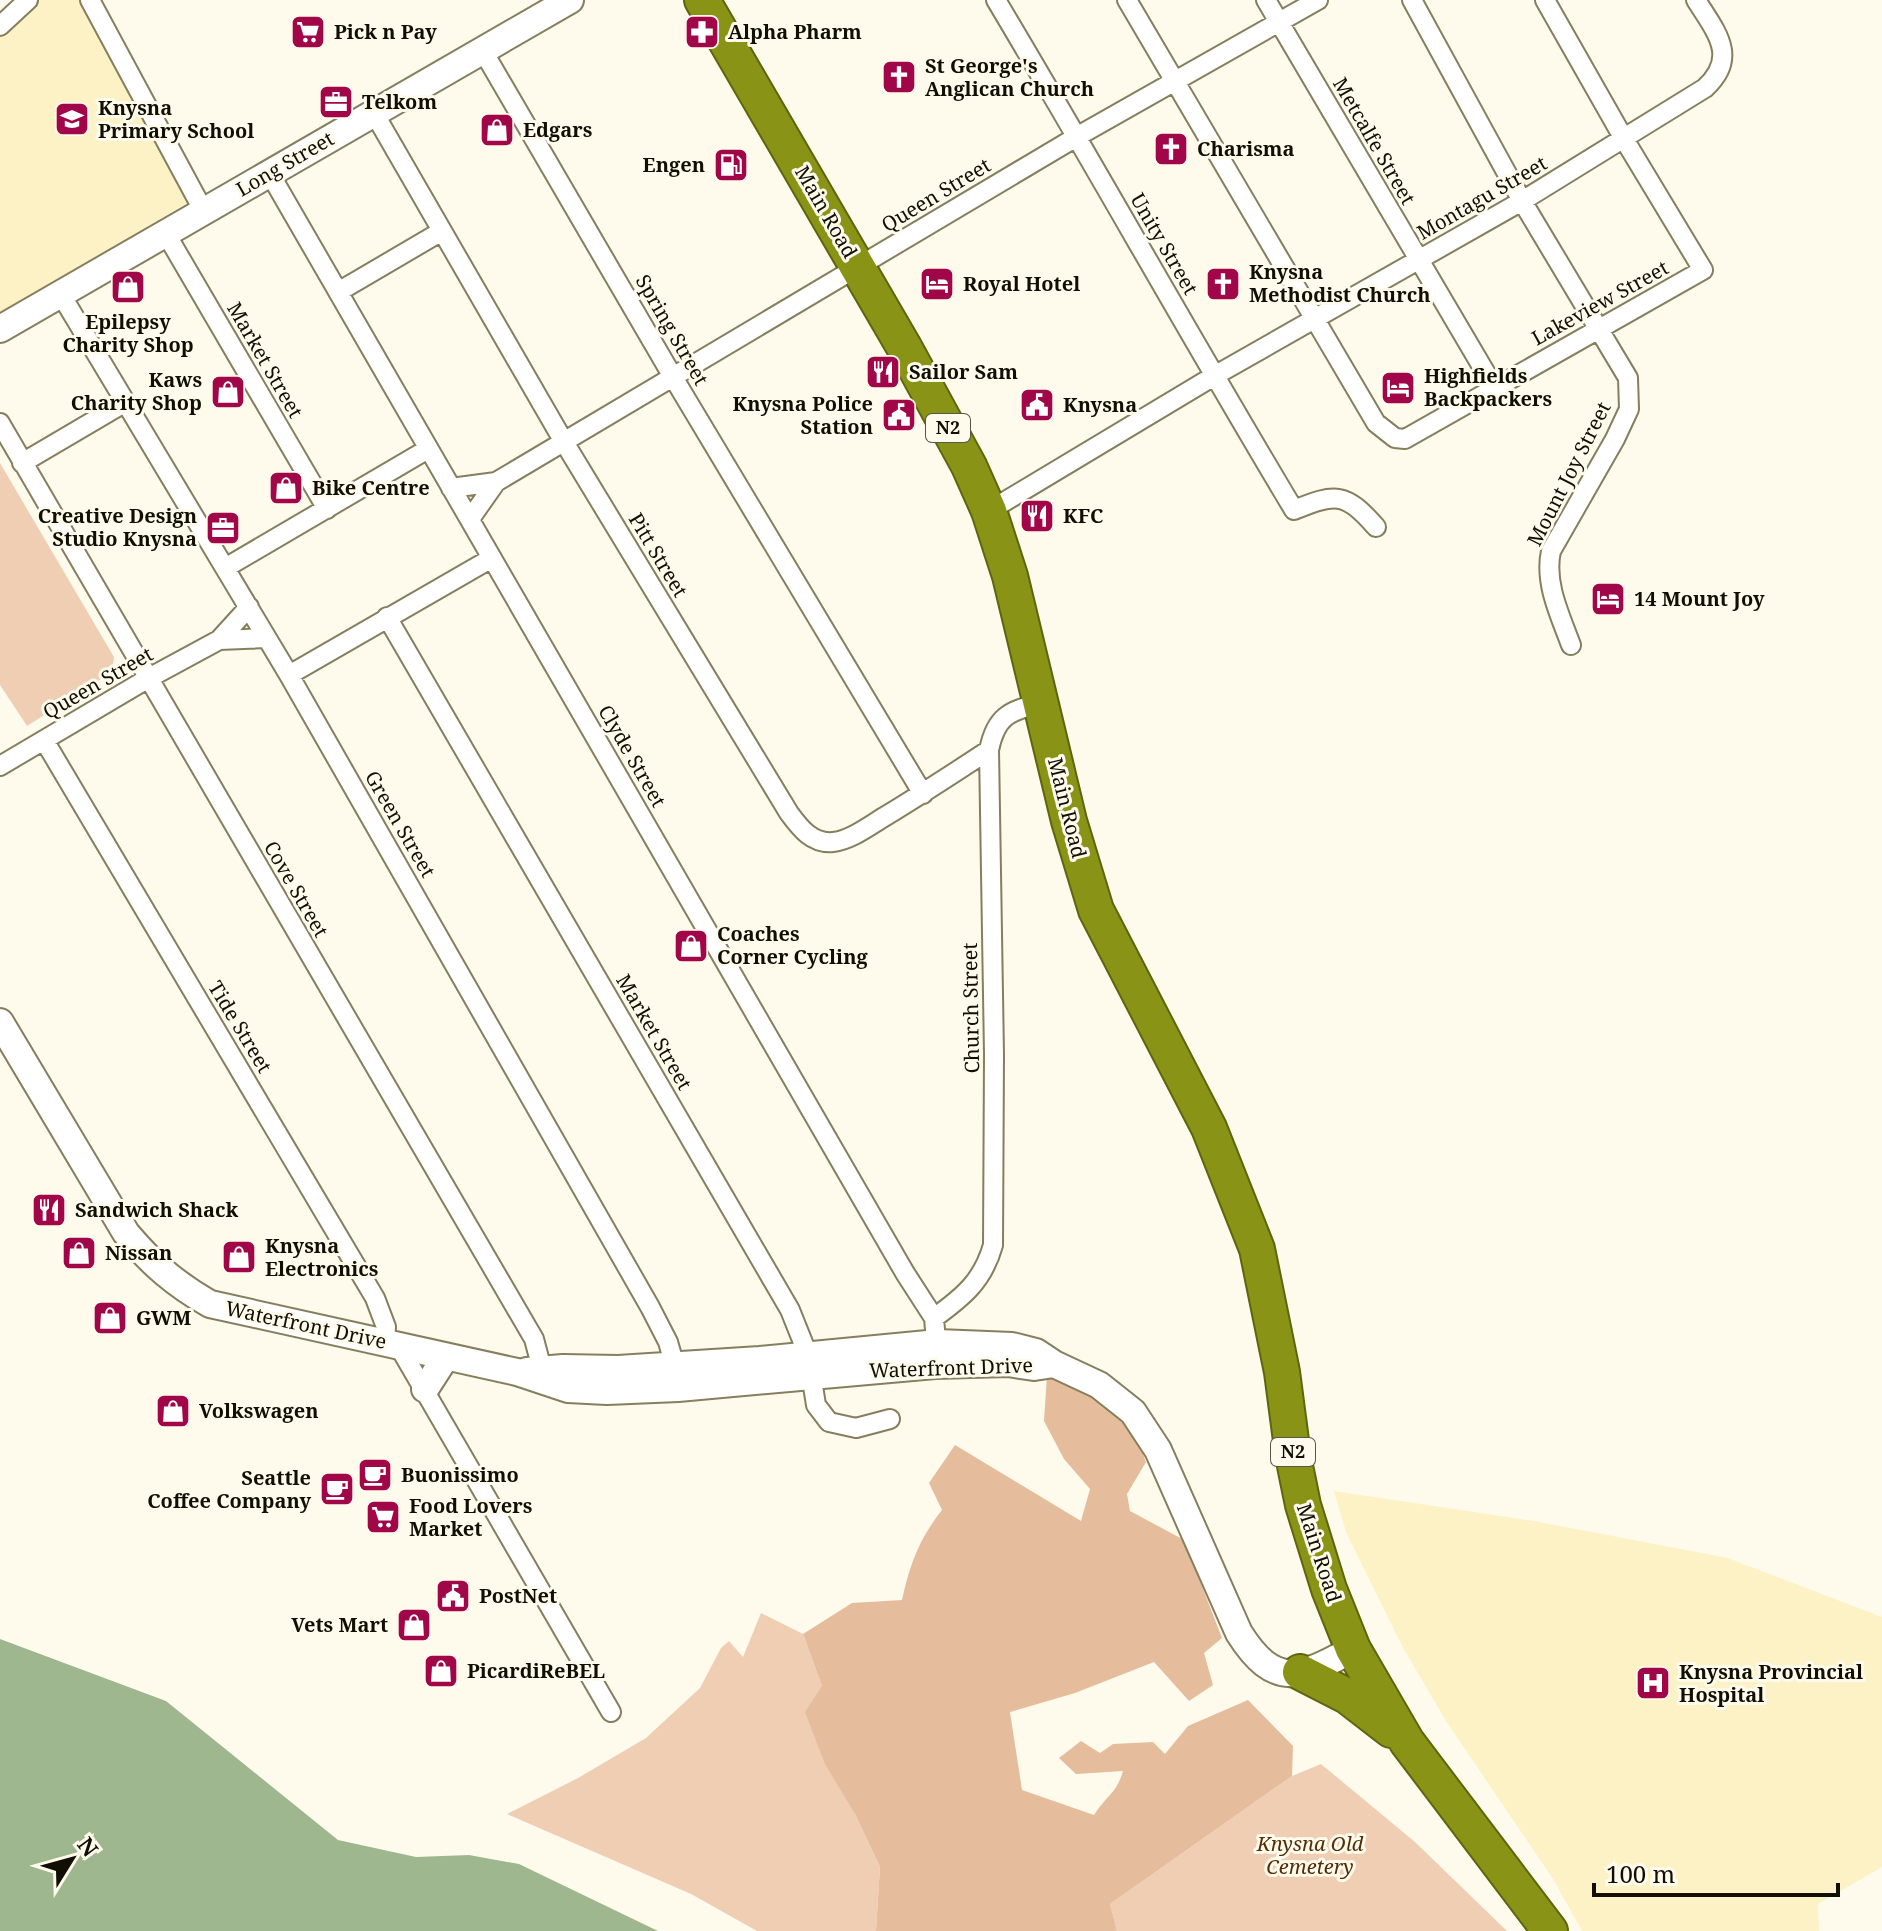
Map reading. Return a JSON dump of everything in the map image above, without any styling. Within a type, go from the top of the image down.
[{"type":"highway","name":"Main Road","points":[[702,0],[858,267],[969,466],[989,511],[1010,576],[1069,821],[1096,910],[1209,1128],[1257,1249],[1282,1372],[1303,1505],[1329,1589],[1353,1649]]},
{"type":"highway","name":"N2","points":[[1353,1649],[1407,1742],[1550,1931]]},
{"type":"highway","points":[[1300,1672],[1347,1696],[1407,1742]]},
{"type":"street","points":[[0,26],[28,0]]},
{"type":"street","points":[[90,0],[203,210]]},
{"type":"street","name":"Long Street","points":[[0,329],[570,0]]},
{"type":"street","name":"Unity Street","points":[[996,0],[1294,510],[1318,500],[1345,500],[1356,505],[1376,527]]},
{"type":"street","points":[[1127,0],[1314,321]]},
{"type":"street","name":"Metcalfe Street","points":[[1266,0],[1494,387]]},
{"type":"street","name":"Queen Street","points":[[451,488],[496,482],[1078,136],[1318,0]]},
{"type":"street","name":"Mount Joy Street","points":[[1412,0],[1522,201],[1628,378],[1629,409],[1551,551],[1548,562],[1553,595],[1571,645]]},
{"type":"street","points":[[1545,0],[1624,139]]},
{"type":"street","name":"Montagu Street","points":[[989,511],[1214,376],[1522,201],[1705,88],[1722,68],[1724,59],[1721,44],[1696,0]]},
{"type":"street","name":"Spring Street","points":[[483,51],[673,377],[923,794]]},
{"type":"street","name":"Pitt Street","points":[[374,113],[564,442],[789,813],[803,831],[815,839],[832,842],[846,838],[923,794],[989,750]]},
{"type":"street","name":"Lakeview Street","points":[[1314,321],[1376,423],[1395,438],[1405,439],[1703,270],[1624,139]]},
{"type":"street","name":"Clyde Street","points":[[270,174],[898,1260],[936,1342]]},
{"type":"street","points":[[338,292],[442,231]]},
{"type":"street","name":"Market Street","points":[[165,232],[327,509]]},
{"type":"street","name":"Green Street","points":[[60,293],[289,675],[650,1307],[677,1376]]},
{"type":"street","points":[[22,463],[124,403]]},
{"type":"street","name":"Cove Street","points":[[0,423],[534,1339],[534,1374]]},
{"type":"street","points":[[225,568],[428,449]]},
{"type":"street","name":"Queen Street","points":[[470,519],[496,482]]},
{"type":"street","points":[[289,675],[492,558]]},
{"type":"street","name":"Queen Street","points":[[0,766],[219,640],[249,607]]},
{"type":"street","name":"Market Street","points":[[387,617],[790,1310],[809,1365],[816,1405],[829,1422],[856,1428],[890,1419]]},
{"type":"street","name":"Queen Street","points":[[219,640],[267,638]]},
{"type":"street","name":"Church Street","points":[[936,1342],[961,1298],[988,1263],[993,1245],[994,1055],[989,750],[992,735],[1005,715],[1041,703]]},
{"type":"street","name":"Tide Street","points":[[44,740],[375,1298],[392,1343],[425,1389],[611,1712]]},
{"type":"street","name":"Waterfront Drive","points":[[0,1022],[126,1233],[150,1263],[210,1304],[392,1343],[445,1358],[534,1374],[618,1369],[677,1376],[809,1365],[936,1342],[1012,1346],[1036,1352],[1099,1385],[1133,1412],[1158,1450],[1239,1633],[1253,1655],[1265,1666],[1290,1674],[1300,1672]]},
{"type":"street","points":[[425,1389],[445,1358]]},
{"type":"street","points":[[1300,1672],[1319,1667],[1353,1649]]},
{"type":"shaded area","name":"Knysna Primary School","points":[[38,0],[84,0],[187,203],[0,312],[0,36]]},
{"type":"shaded area","points":[[1047,1376],[1075,1381],[1128,1416],[1146,1462],[1127,1494],[1130,1511],[1184,1540],[1222,1638],[1204,1653],[1213,1685],[1189,1701],[1154,1662],[1075,1693],[1010,1712],[1022,1790],[1094,1815],[1114,1790],[1123,1771],[1076,1774],[1059,1758],[1081,1741],[1100,1753],[1113,1744],[1153,1742],[1165,1754],[1188,1726],[1248,1700],[1293,1746],[1292,1776],[1110,1904],[1117,1931],[876,1931],[880,1867],[855,1814],[825,1764],[805,1712],[822,1686],[803,1634],[852,1603],[902,1600],[916,1552],[942,1510],[929,1483],[955,1445],[1081,1521],[1090,1489],[1064,1459],[1044,1421]]},
{"type":"shaded area","name":"Knysna Provincial Hospital","points":[[1334,1491],[1534,1521],[1728,1558],[1882,1617],[1882,1867],[1818,1904],[1819,1931],[1582,1931],[1553,1879],[1446,1721],[1402,1646],[1346,1532]]},
{"type":"shaded area","points":[[0,1639],[166,1701],[338,1840],[416,1857],[469,1855],[519,1864],[658,1931],[0,1931]]},
{"type":"green space","points":[[0,463],[114,657],[112,672],[27,726],[0,685]]},
{"type":"green space","points":[[761,1613],[803,1634],[822,1686],[855,1814],[880,1867],[876,1931],[757,1931],[691,1894],[507,1814],[578,1778],[646,1738],[700,1688],[721,1648],[729,1641],[743,1657]]},
{"type":"green space","name":"Knysna Old Cemetery","points":[[1321,1764],[1415,1842],[1507,1931],[1117,1931],[1110,1904],[1292,1776]]},
{"type":"place","name":"Pick n Pay","points":[[308,32]]},
{"type":"place","name":"Alpha Pharm","points":[[702,32]]},
{"type":"place","name":"St George's Anglican Church","points":[[899,77]]},
{"type":"place","name":"Telkom","points":[[336,102]]},
{"type":"place","name":"Knysna Primary School","points":[[72,119]]},
{"type":"place","name":"Edgars","points":[[497,130]]},
{"type":"place","name":"Charisma","points":[[1171,149]]},
{"type":"place","name":"Engen","points":[[731,165]]},
{"type":"place","name":"Royal Hotel","points":[[937,284]]},
{"type":"place","name":"Knysna Methodist Church","points":[[1223,284]]},
{"type":"place","name":"Epilepsy Charity Shop","points":[[128,287]]},
{"type":"place","name":"Sailor Sam","points":[[883,372]]},
{"type":"place","name":"Highfields Backpackers","points":[[1398,388]]},
{"type":"place","name":"Kaws Charity Shop","points":[[228,392]]},
{"type":"place","name":"Knysna","points":[[1037,405]]},
{"type":"place","name":"Knysna Police Station","points":[[899,415]]},
{"type":"place","name":"Bike Centre","points":[[286,488]]},
{"type":"place","name":"KFC","points":[[1037,516]]},
{"type":"place","name":"Creative Design Studio Knysna","points":[[223,528]]},
{"type":"place","name":"14 Mount Joy","points":[[1608,599]]},
{"type":"place","name":"Coaches Corner Cycling","points":[[691,946]]},
{"type":"place","name":"Sandwich Shack","points":[[49,1210]]},
{"type":"place","name":"Nissan","points":[[79,1253]]},
{"type":"place","name":"Knysna Electronics","points":[[239,1257]]},
{"type":"place","name":"GWM","points":[[110,1318]]},
{"type":"place","name":"Volkswagen","points":[[173,1411]]},
{"type":"place","name":"Buonissimo","points":[[375,1475]]},
{"type":"place","name":"Seattle Coffee Company","points":[[337,1489]]},
{"type":"place","name":"Food Lovers Market","points":[[383,1517]]},
{"type":"place","name":"PostNet","points":[[453,1596]]},
{"type":"place","name":"Vets Mart","points":[[414,1625]]},
{"type":"place","name":"PicardiReBEL","points":[[441,1671]]},
{"type":"place","name":"Knysna Provincial Hospital","points":[[1653,1683]]}]
